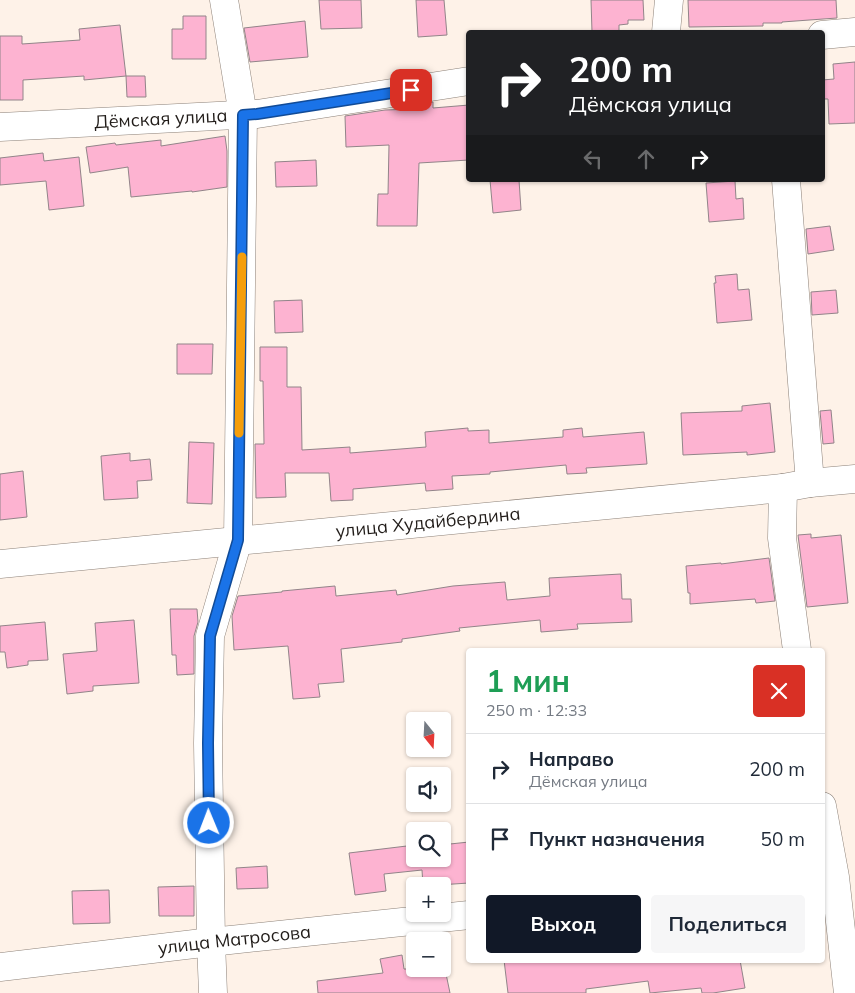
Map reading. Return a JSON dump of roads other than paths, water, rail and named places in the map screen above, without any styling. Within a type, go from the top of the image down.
[{"type":"street","points":[[214,993],[211,942],[208,743],[210,636],[238,540],[243,115],[224,0]]},
{"type":"street","points":[[666,30],[669,0]]},
{"type":"street","points":[[825,35],[855,32]]},
{"type":"street","name":"Дёмская улица","points":[[0,127],[257,114],[466,81]]},
{"type":"street","points":[[786,182],[810,483]]},
{"type":"street","name":"улица Худайбердина","points":[[0,564],[782,488],[810,483],[855,479]]},
{"type":"street","points":[[782,488],[782,538],[797,648]]},
{"type":"street","points":[[825,819],[838,876],[848,993]]},
{"type":"street","name":"улица Матросова","points":[[0,967],[211,942],[466,915]]}]
